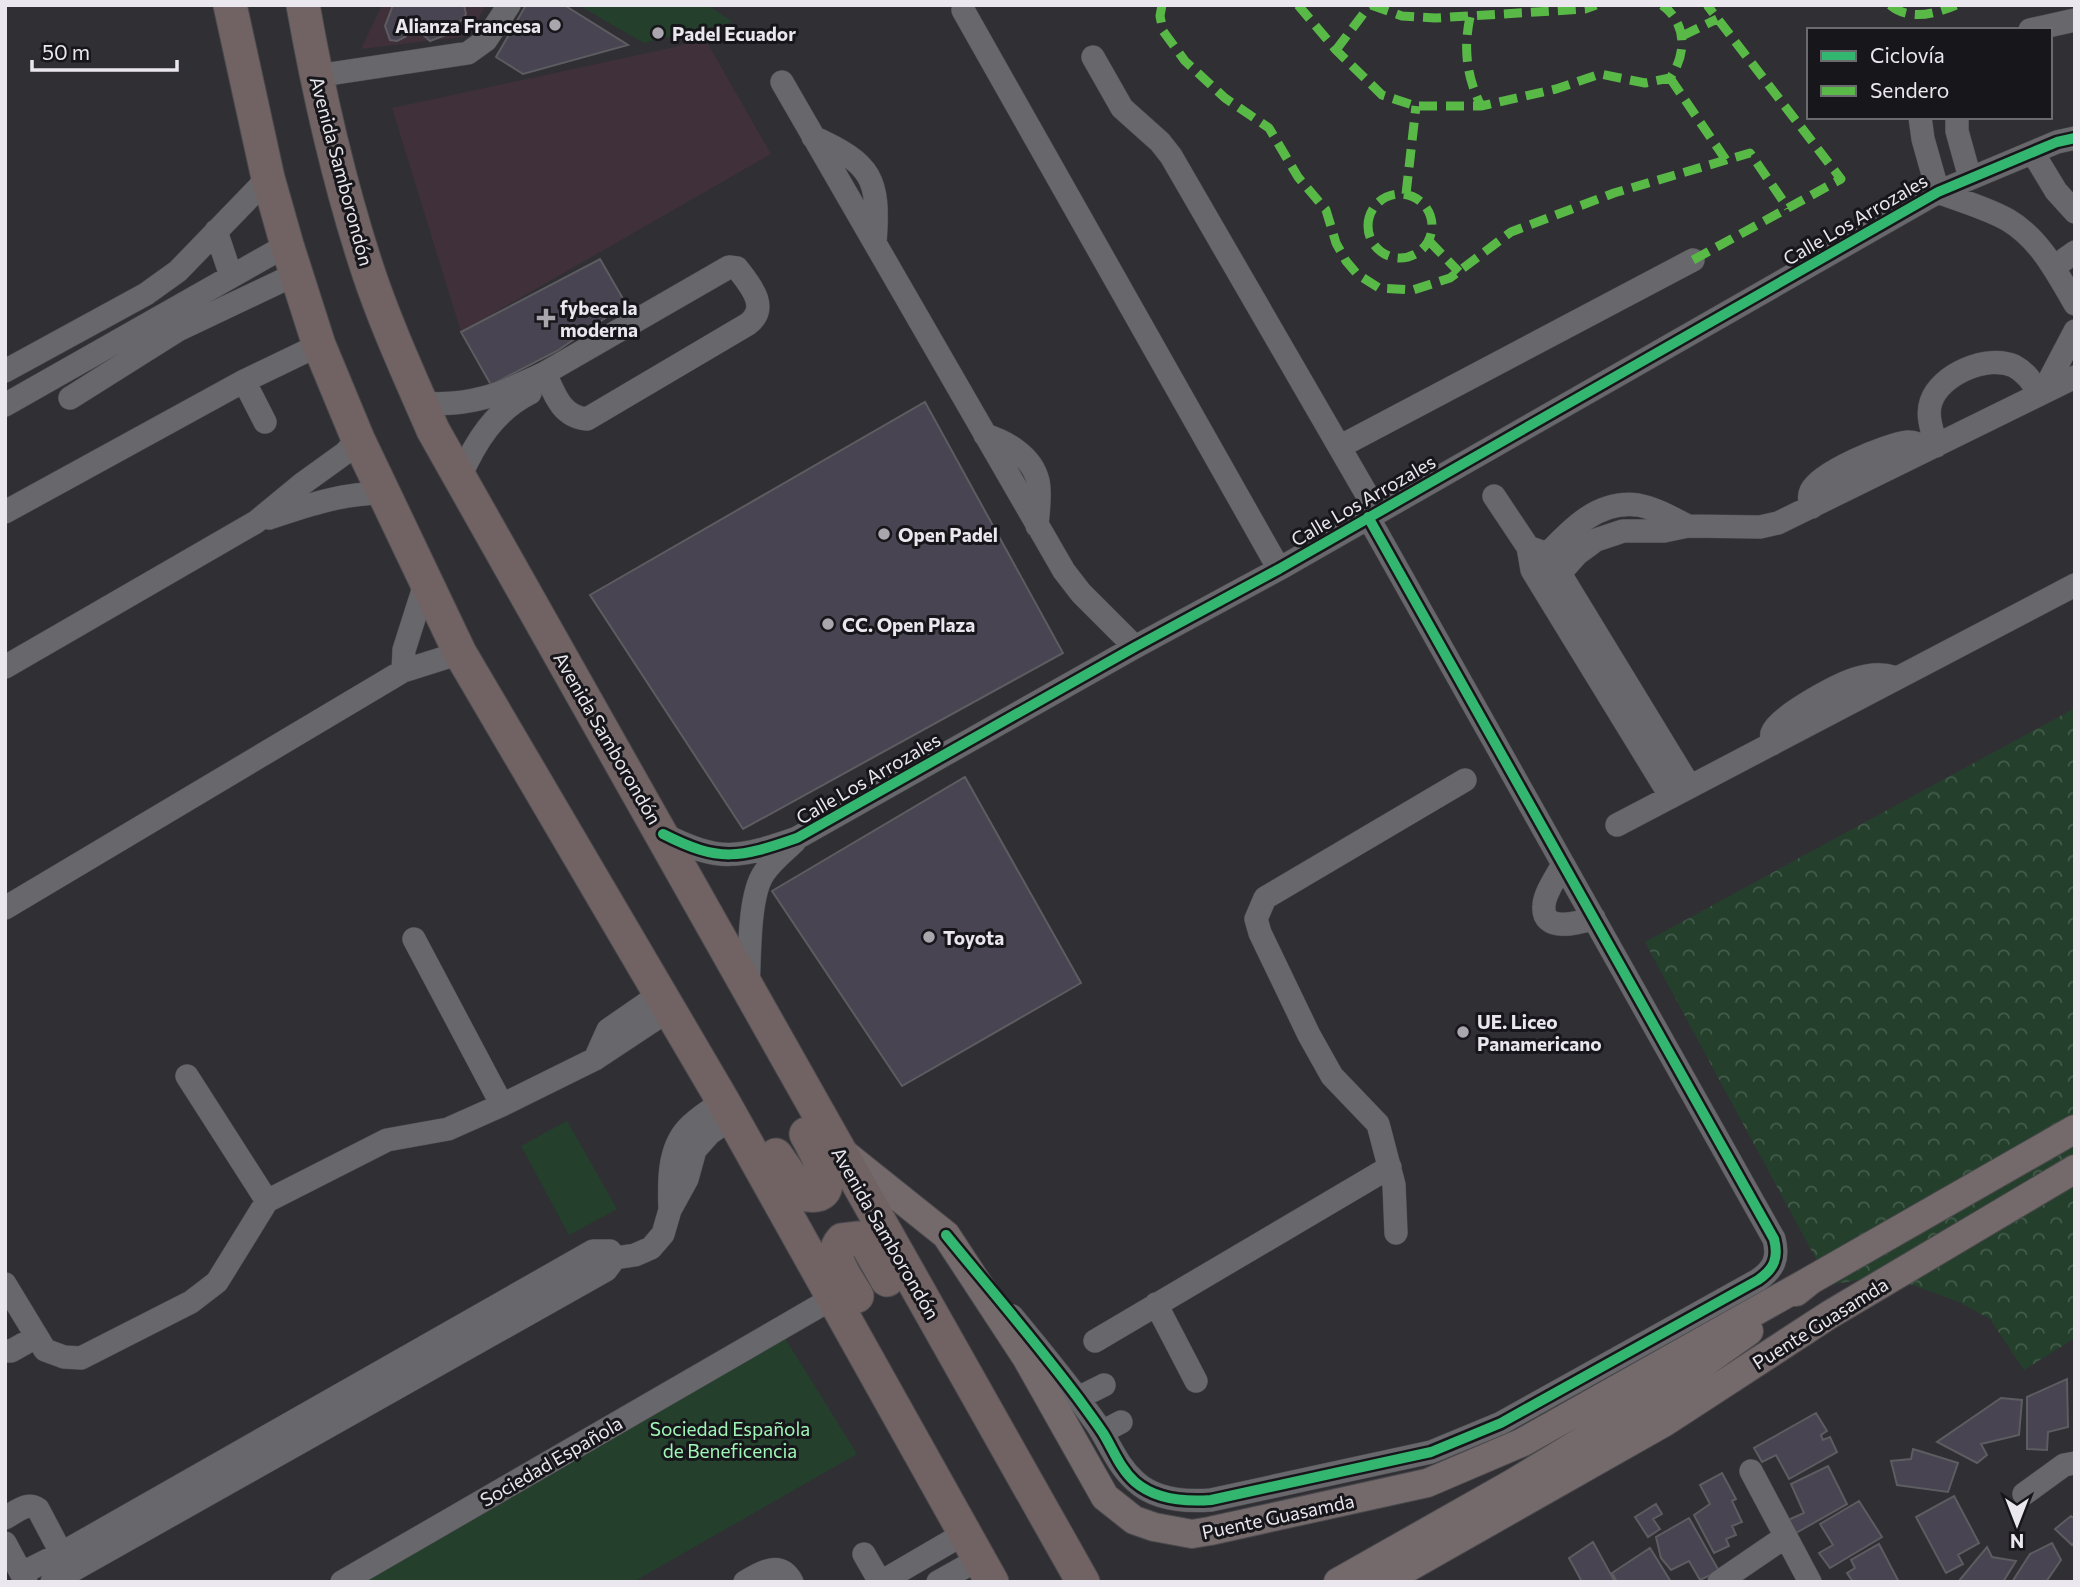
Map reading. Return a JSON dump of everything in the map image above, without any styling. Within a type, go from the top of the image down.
[{"type":"highway","points":[[230,5],[268,178],[319,345],[358,439],[425,584],[460,653],[728,1110],[972,1546]]},
{"type":"highway","name":"Avenida Samborondón","points":[[303,5],[339,176],[369,274],[433,429],[1083,1582]]},
{"type":"highway","points":[[728,1110],[754,1119],[803,1194],[817,1194],[824,1190],[827,1184],[824,1171],[762,1043],[748,989]]},
{"type":"highway","points":[[972,1546],[894,1362],[836,1258],[835,1252],[842,1240],[859,1238],[866,1243],[959,1399],[1055,1532]]},
{"type":"main road","name":"Puente Guasamda","points":[[839,1150],[946,1235],[1026,1357],[1105,1497],[1134,1520],[1174,1532],[1192,1534],[1427,1483],[1523,1442],[2075,1129]]},
{"type":"main road","name":"Puente Guasamda","points":[[1383,1582],[1665,1422],[1829,1315],[2075,1169]]},
{"type":"main road","name":"Puente Guasamda","points":[[1338,1582],[1513,1483],[1666,1390],[1726,1349],[1811,1280]]},
{"type":"street","points":[[316,76],[468,53],[486,40],[509,5]]},
{"type":"street","points":[[963,10],[1279,569]]},
{"type":"street","points":[[2038,28],[2075,20]]},
{"type":"street","points":[[946,1235],[1078,1398],[1112,1427],[1120,1464],[1135,1482],[1169,1499],[1190,1501],[1211,1500],[1431,1452],[1501,1423],[1769,1272],[1775,1262],[1777,1250],[1774,1239],[1563,864],[1373,514],[1340,446],[1171,156],[1160,142],[1122,108],[1093,57]]},
{"type":"street","points":[[782,82],[1064,571],[1081,593],[1135,647]]},
{"type":"street","points":[[1920,119],[1938,192],[2008,220],[2029,236],[2054,267],[2075,304]]},
{"type":"street","points":[[1957,119],[1957,131],[1970,178]]},
{"type":"street","name":"Calle Los Arrozales","points":[[663,834],[688,847],[735,855],[752,853],[797,838],[1279,569],[1938,192],[2057,142],[2075,138]]},
{"type":"street","points":[[2033,153],[2056,191],[2075,212]]},
{"type":"street","points":[[33,389],[13,367],[146,293],[178,271],[268,178]]},
{"type":"street","points":[[216,231],[231,276]]},
{"type":"street","points":[[2054,267],[2075,252]]},
{"type":"street","points":[[5,405],[231,276],[291,259]]},
{"type":"street","points":[[69,398],[291,259]]},
{"type":"street","points":[[1340,446],[1693,260]]},
{"type":"street","points":[[421,403],[500,403],[520,398],[547,378],[729,267],[737,268],[758,302],[756,317],[748,324],[587,419],[576,418],[563,409],[547,378]]},
{"type":"street","points":[[146,293],[159,317]]},
{"type":"street","points":[[2041,393],[2075,331]]},
{"type":"street","points":[[5,512],[244,381],[319,345]]},
{"type":"street","points":[[1932,447],[1929,419],[1931,403],[1939,389],[1956,375],[1978,365],[2012,365],[2028,375],[2041,393]]},
{"type":"street","points":[[1542,567],[1573,528],[1604,509],[1627,505],[1641,506],[1688,526],[1760,527],[1778,523],[1812,507],[1809,500],[1811,490],[1823,478],[1854,461],[1908,442],[1932,447],[2075,377]]},
{"type":"street","points":[[244,381],[265,422]]},
{"type":"street","points":[[460,477],[473,448],[500,403]]},
{"type":"street","points":[[5,667],[256,522],[321,472],[358,439]]},
{"type":"street","points":[[321,472],[333,498]]},
{"type":"street","points":[[256,522],[333,498],[360,493],[384,493]]},
{"type":"street","points":[[1494,496],[1542,567],[1680,792]]},
{"type":"street","points":[[403,671],[409,630],[425,584]]},
{"type":"street","points":[[1617,825],[2075,585]]},
{"type":"street","points":[[409,630],[425,664]]},
{"type":"street","points":[[5,908],[403,671],[460,653]]},
{"type":"street","points":[[1396,1233],[1396,1200],[1378,1124],[1332,1076],[1309,1035],[1260,933],[1256,919],[1265,898],[1465,780]]},
{"type":"street","name":"Calle Los Arrozales","points":[[748,989],[757,889],[764,873],[797,838]]},
{"type":"street","points":[[1563,864],[1544,904],[1545,914],[1550,921],[1562,926],[1594,918]]},
{"type":"street","points":[[414,939],[502,1105]]},
{"type":"street","points":[[8,1293],[46,1350],[64,1357],[81,1358],[191,1302],[217,1282],[267,1200],[387,1139],[449,1129],[595,1059],[608,1030],[665,1002]]},
{"type":"street","points":[[187,1076],[267,1200]]},
{"type":"street","points":[[5,1543],[24,1578],[66,1572],[155,1513],[520,1305],[593,1251],[610,1251],[615,1258],[635,1255],[651,1248],[663,1234],[670,1210],[687,1179],[695,1150],[728,1110]]},
{"type":"street","points":[[1095,1341],[1390,1167]]},
{"type":"street","name":"Sociedad Española","points":[[342,1582],[833,1298]]},
{"type":"street","points":[[1156,1304],[1196,1381]]},
{"type":"street","points":[[5,1351],[11,1351],[36,1336]]},
{"type":"street","points":[[1078,1398],[1104,1385]]},
{"type":"street","points":[[2024,1494],[2064,1465],[2075,1463]]},
{"type":"street","points":[[1751,1471],[1810,1582]]},
{"type":"street","points":[[5,1518],[27,1506],[38,1509],[66,1572]]},
{"type":"street","points":[[1719,1582],[1785,1537]]},
{"type":"street","points":[[864,1554],[880,1582],[972,1546]]},
{"type":"street","points":[[938,1582],[972,1546]]},
{"type":"street","points":[[746,1582],[767,1569],[779,1569],[788,1574],[792,1582]]},
{"type":"shaded area","points":[[382,5],[486,5],[469,36],[361,49]]},
{"type":"shaded area","points":[[704,37],[771,154],[461,332],[392,108],[675,47]]},
{"type":"green space","name":"Padel Ecuador","points":[[578,5],[707,5],[733,22],[644,43]]},
{"type":"green space","points":[[2075,708],[2075,1338],[2024,1370],[1990,1319],[1959,1302],[1885,1275],[1830,1285],[1645,942]]},
{"type":"green space","points":[[567,1121],[617,1209],[569,1235],[521,1146]]},
{"type":"green space","name":"Sociedad Española de Beneficencia","points":[[776,1324],[857,1454],[633,1582],[326,1582]]},
{"type":"building","points":[[393,5],[464,5],[466,14],[451,33],[430,41],[414,26],[405,37],[397,41],[390,40],[385,26]]},
{"type":"building","name":"Alianza Francesa","points":[[526,5],[564,5],[628,45],[523,74],[496,57]]},
{"type":"building","name":"fybeca la moderna","points":[[600,259],[626,304],[557,351],[491,385],[461,332]]},
{"type":"building","name":"CC. Open Plaza","points":[[925,402],[1063,653],[743,829],[590,595]]},
{"type":"building","name":"Toyota","points":[[965,777],[1081,983],[902,1086],[772,891]]},
{"type":"building","points":[[2067,1379],[2068,1427],[2048,1432],[2047,1450],[2027,1449],[2027,1397]]},
{"type":"building","points":[[2001,1398],[2022,1400],[2019,1435],[1981,1444],[1987,1455],[1977,1463],[1937,1442]]},
{"type":"building","points":[[1816,1413],[1827,1431],[1821,1435],[1823,1440],[1830,1437],[1837,1452],[1789,1479],[1776,1455],[1762,1462],[1754,1448]]},
{"type":"building","points":[[1913,1449],[1958,1463],[1948,1492],[1897,1485],[1891,1461],[1911,1459]]},
{"type":"building","points":[[1828,1466],[1847,1504],[1796,1533],[1788,1520],[1804,1513],[1791,1484]]},
{"type":"building","points":[[1722,1473],[1736,1499],[1732,1501],[1742,1522],[1732,1526],[1736,1535],[1726,1539],[1729,1546],[1714,1553],[1694,1515],[1710,1504],[1700,1485]]},
{"type":"building","points":[[1954,1496],[1979,1543],[1958,1555],[1963,1564],[1946,1573],[1916,1517]]},
{"type":"building","points":[[1859,1501],[1882,1537],[1830,1568],[1819,1553],[1833,1545],[1820,1524]]},
{"type":"building","points":[[1656,1504],[1662,1514],[1653,1519],[1660,1529],[1648,1537],[1635,1517]]},
{"type":"building","points":[[2071,1516],[2075,1519],[2075,1542],[2072,1545],[2055,1529]]},
{"type":"building","points":[[1689,1518],[1719,1571],[1700,1580],[1689,1561],[1671,1570],[1661,1558],[1656,1537]]},
{"type":"building","points":[[1593,1542],[1615,1582],[1582,1582],[1569,1558]]},
{"type":"building","points":[[2052,1543],[2061,1560],[2046,1582],[2012,1582],[2030,1554]]},
{"type":"building","points":[[1879,1544],[1899,1582],[1853,1582],[1847,1573],[1855,1568],[1851,1560]]},
{"type":"building","points":[[1987,1547],[1992,1557],[2016,1561],[2003,1582],[1958,1582]]},
{"type":"building","points":[[1650,1548],[1671,1582],[1617,1582],[1612,1573]]},
{"type":"marked path","points":[[1162,5],[1160,16],[1163,31],[1185,61],[1225,98],[1269,128],[1298,177],[1326,210],[1336,243],[1346,261],[1357,274],[1379,288],[1413,290],[1450,278],[1511,232],[1614,193],[1750,153],[1788,208]]},
{"type":"marked path","points":[[1298,5],[1336,50],[1382,95],[1416,106],[1481,106],[1556,89],[1600,74],[1645,83],[1670,78],[1676,69],[1682,39],[1676,21],[1662,5]]},
{"type":"marked path","points":[[1336,50],[1370,5]]},
{"type":"marked path","points":[[1371,5],[1402,16],[1435,18],[1585,9],[1596,5]]},
{"type":"marked path","points":[[1693,260],[1841,179],[1707,5]]},
{"type":"marked path","points":[[1890,5],[1897,10],[1914,14],[1931,13],[1956,5]]},
{"type":"marked path","points":[[1470,17],[1468,63],[1472,84],[1481,106]]},
{"type":"marked path","points":[[1682,36],[1717,19]]},
{"type":"marked path","points":[[1670,78],[1726,160]]},
{"type":"marked path","points":[[1406,194],[1416,106]]},
{"type":"marked path","points":[[1400,194],[1418,200],[1426,208],[1432,226],[1426,244],[1418,252],[1400,258],[1382,252],[1374,244],[1368,226],[1374,208],[1382,200],[1400,194]]},
{"type":"marked path","points":[[1429,241],[1459,272]]},
{"type":"cycle path","points":[[663,834],[700,850],[730,854],[760,850],[797,838],[1279,569],[1938,192],[2057,142],[2075,138]]},
{"type":"cycle path","points":[[946,1235],[1078,1398],[1130,1477],[1152,1493],[1191,1501],[1211,1500],[1431,1452],[1501,1423],[1758,1280],[1768,1272],[1774,1262],[1774,1239],[1368,517]]},
{"type":"place","name":"Alianza Francesa","points":[[555,25]]},
{"type":"place","name":"Padel Ecuador","points":[[658,33]]},
{"type":"place","name":"fybeca la moderna","points":[[546,318]]},
{"type":"place","name":"Open Padel","points":[[884,534]]},
{"type":"place","name":"CC. Open Plaza","points":[[828,624]]},
{"type":"place","name":"Toyota","points":[[929,937]]},
{"type":"place","name":"UE. Liceo Panamericano","points":[[1463,1032]]}]
